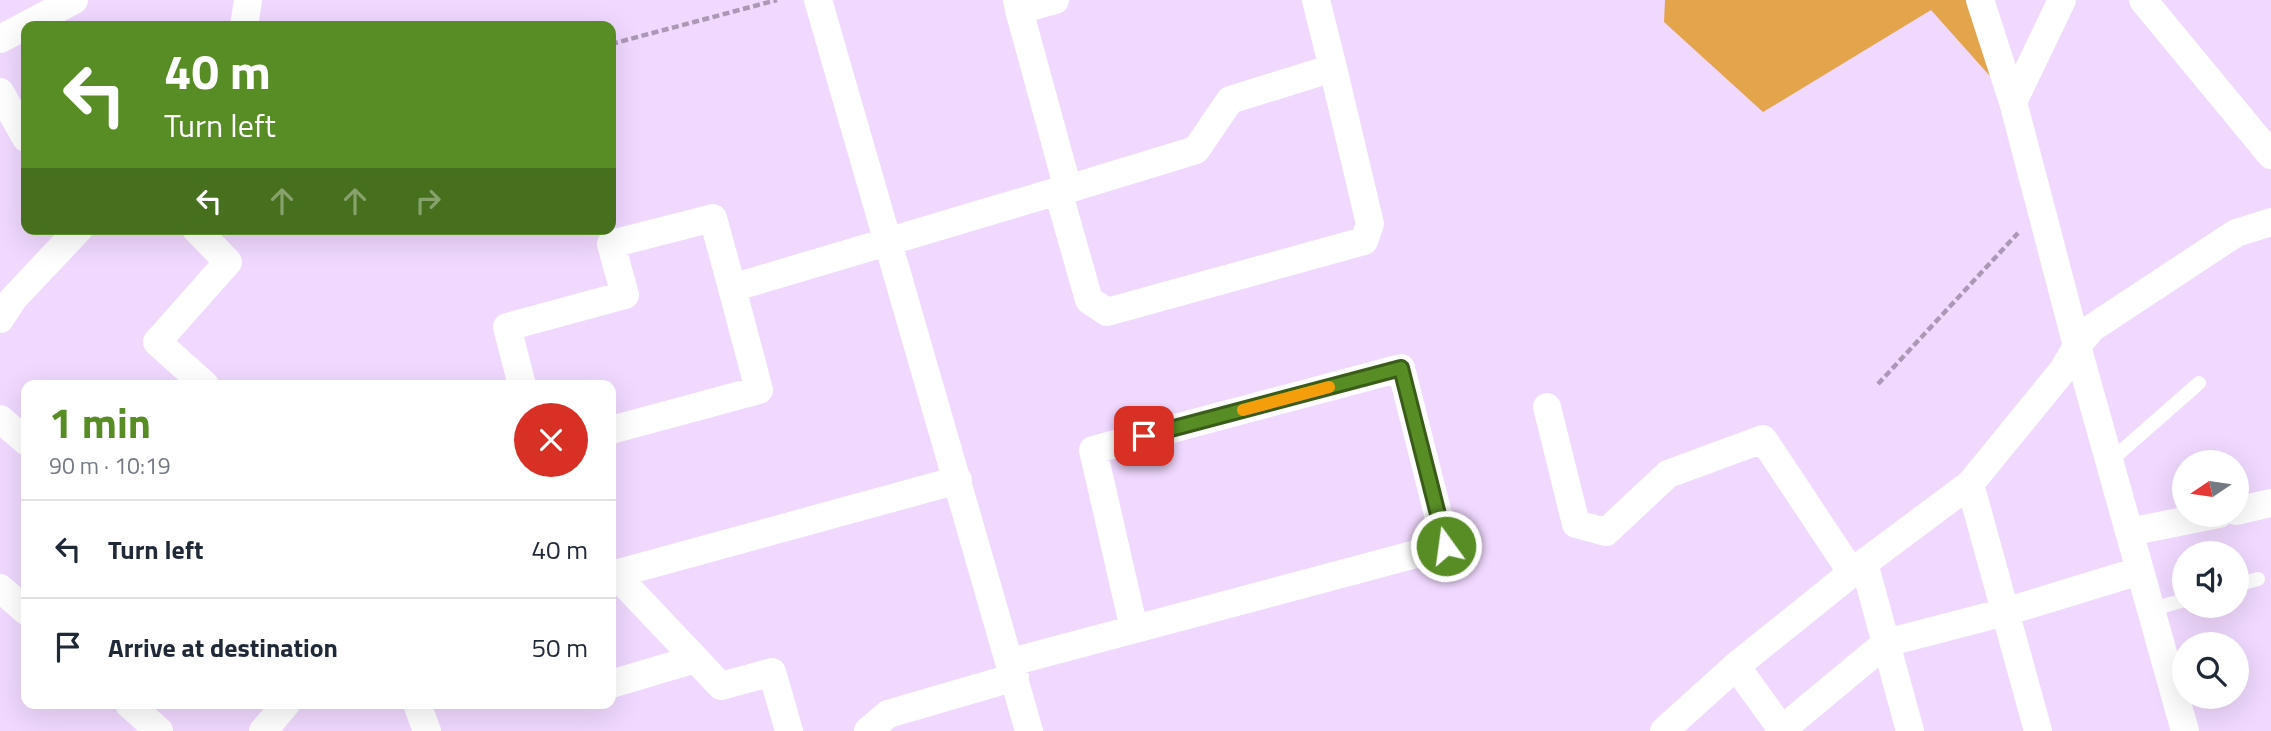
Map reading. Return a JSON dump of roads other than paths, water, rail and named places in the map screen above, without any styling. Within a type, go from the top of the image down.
[{"type":"street","points":[[34,21],[74,0]]},
{"type":"street","points":[[245,21],[248,0]]},
{"type":"street","points":[[818,0],[1030,731]]},
{"type":"street","points":[[1055,0],[1018,5],[1089,300],[1107,312],[1364,241],[1370,224],[1316,0]]},
{"type":"street","points":[[1980,0],[2013,102],[2077,346],[2185,731]]},
{"type":"street","points":[[2013,102],[2062,0]]},
{"type":"street","points":[[2143,0],[2271,155]]},
{"type":"street","points":[[0,39],[21,28]]},
{"type":"street","points":[[732,288],[1196,150],[1230,100],[1333,68]]},
{"type":"street","points":[[0,93],[21,129]]},
{"type":"street","points":[[521,380],[507,327],[625,295],[611,244],[713,218],[760,390],[616,429]]},
{"type":"street","points":[[1664,731],[1736,666],[1858,568],[1970,484],[2063,370],[2077,346],[2092,328],[2236,233],[2271,222]]},
{"type":"street","points":[[0,319],[13,299],[73,235]]},
{"type":"street","points":[[199,380],[157,342],[228,262],[201,235]]},
{"type":"street","points":[[868,731],[888,714],[1134,629],[1446,546],[1401,368],[1093,450],[1134,629]]},
{"type":"street","points":[[1548,407],[1576,524],[1606,532],[1668,474],[1763,439],[1858,568],[1886,643],[1910,731]]},
{"type":"street","points":[[0,419],[21,437]]},
{"type":"street","points":[[616,571],[958,481]]},
{"type":"street","points":[[1970,484],[2038,731]]},
{"type":"street","points":[[2249,508],[2271,502]]},
{"type":"street","points":[[2129,531],[2172,523]]},
{"type":"street","points":[[1736,666],[1781,730],[1886,643],[2005,612],[2139,571]]},
{"type":"street","points":[[616,575],[721,686],[772,672],[789,731]]},
{"type":"street","points":[[0,588],[21,607]]},
{"type":"street","points":[[616,683],[695,659]]},
{"type":"street","points":[[134,709],[159,731]]},
{"type":"street","points":[[263,731],[282,709]]},
{"type":"street","points":[[420,709],[427,731]]},
{"type":"lane","points":[[2109,462],[2199,383]]},
{"type":"lane","points":[[2249,581],[2258,579]]},
{"type":"lane","points":[[2150,610],[2172,604]]}]
